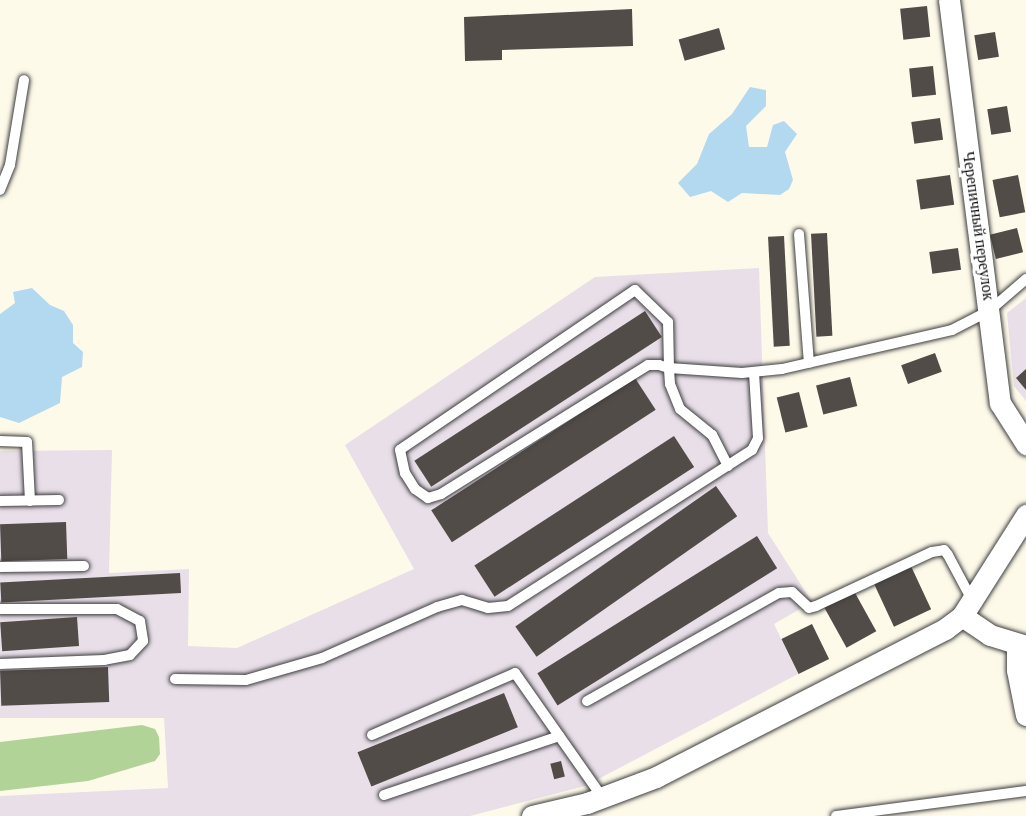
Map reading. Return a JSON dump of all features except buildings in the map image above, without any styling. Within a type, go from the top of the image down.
[{"type":"street","name":"Черепичный переулок","points":[[949,0],[1000,403],[1026,444]]},
{"type":"street","points":[[532,816],[602,797],[656,777],[945,629],[967,608],[1026,515]]},
{"type":"street","points":[[967,608],[990,635],[1022,646],[1017,670],[1026,715]]},
{"type":"lane","points":[[0,190],[10,165],[24,80]]},
{"type":"lane","points":[[799,234],[809,363]]},
{"type":"lane","points":[[728,466],[712,435],[680,409],[670,384],[669,368],[668,322],[635,290],[400,450],[405,473],[415,489],[428,498],[441,494],[648,365],[669,368],[754,372],[809,363],[952,330],[989,311],[1026,279]]},
{"type":"lane","points":[[175,679],[246,680],[322,658],[454,602],[462,600],[488,608],[508,606],[752,450],[758,438],[754,372]]},
{"type":"lane","points":[[0,441],[27,442],[30,501]]},
{"type":"lane","points":[[0,501],[59,501]]},
{"type":"lane","points":[[587,701],[779,593],[792,592],[809,608],[932,552],[944,550],[948,555],[967,608]]},
{"type":"lane","points":[[0,567],[84,566]]},
{"type":"lane","points":[[0,609],[117,609],[140,621],[143,641],[130,655],[113,658],[0,664]]},
{"type":"lane","points":[[372,735],[515,673],[602,797]]},
{"type":"lane","points":[[384,795],[559,736]]},
{"type":"lane","points":[[836,816],[1026,791]]},
{"type":"shaded area","points":[[759,268],[768,533],[812,602],[774,624],[798,674],[585,786],[470,816],[0,816],[0,796],[168,788],[164,718],[0,718],[0,451],[112,450],[109,573],[189,569],[188,646],[237,648],[414,569],[345,445],[595,277]]},
{"type":"shaded area","points":[[1026,298],[1026,401],[1014,386],[1007,313]]},
{"type":"green space","points":[[142,725],[155,729],[159,737],[160,754],[155,761],[88,781],[0,791],[0,742]]},
{"type":"water","points":[[750,87],[766,90],[766,106],[746,126],[749,147],[767,147],[773,125],[784,121],[797,134],[785,152],[793,180],[789,189],[780,195],[742,193],[728,202],[711,191],[690,197],[678,183],[697,164],[709,134],[732,114]]},
{"type":"water","points":[[32,288],[50,305],[64,311],[73,325],[73,343],[83,352],[82,367],[62,377],[60,403],[19,423],[0,417],[0,314],[15,303],[13,292]]}]
